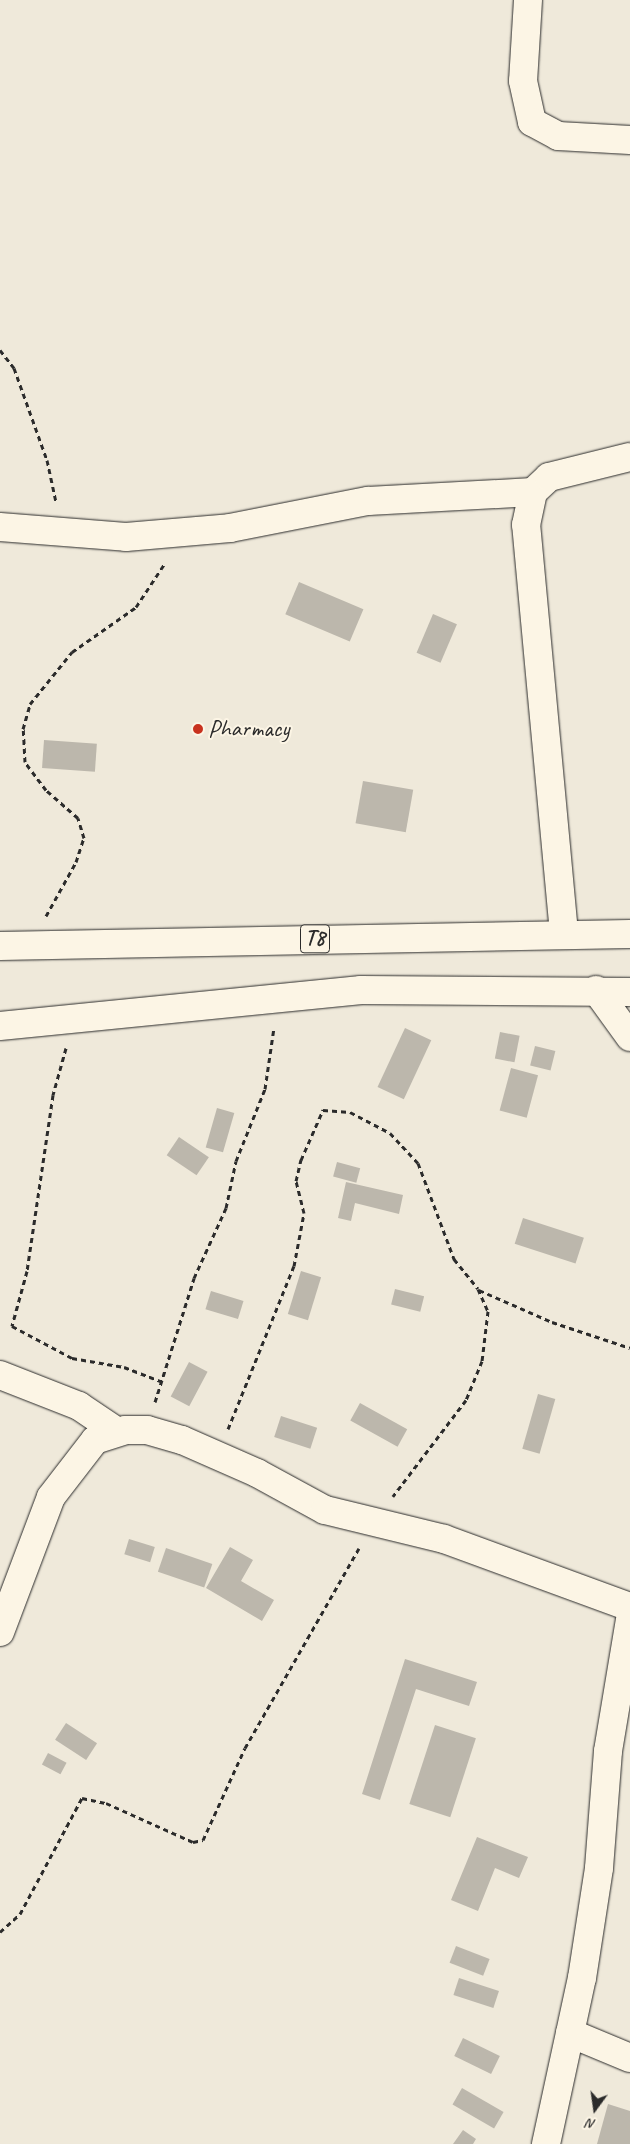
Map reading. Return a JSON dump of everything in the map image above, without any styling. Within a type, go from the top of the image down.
[{"type":"main road","points":[[528,0],[523,81],[532,122],[558,136],[630,140]]},
{"type":"main road","points":[[564,933],[526,525],[534,492],[549,477],[630,457]]},
{"type":"main road","points":[[0,527],[126,537],[174,534],[368,500],[534,492]]},
{"type":"main road","name":"T8","points":[[0,946],[564,933],[630,934]]},
{"type":"main road","points":[[0,1026],[361,990],[596,990],[630,992]]},
{"type":"main road","points":[[596,990],[630,1037]]},
{"type":"main road","points":[[0,1375],[79,1406],[116,1431]]},
{"type":"main road","points":[[0,1632],[51,1497],[95,1440],[116,1431],[144,1430],[216,1455],[325,1510],[444,1539],[630,1607]]},
{"type":"main road","points":[[546,2144],[570,2033],[598,1868],[608,1751],[630,1620]]},
{"type":"main road","points":[[570,2033],[630,2058]]},
{"type":"path","points":[[0,350],[14,368],[47,460],[63,532]]},
{"type":"path","points":[[32,946],[76,862],[84,838],[78,818],[46,790],[25,762],[23,729],[30,704],[72,652],[136,607],[160,576],[174,534]]},
{"type":"path","points":[[144,1430],[163,1382],[194,1278],[220,1224],[236,1161],[266,1089],[276,999]]},
{"type":"path","points":[[75,1019],[53,1095],[27,1271],[12,1326],[72,1358],[124,1367],[163,1382]]},
{"type":"path","points":[[0,1932],[20,1914],[82,1798],[106,1803],[193,1842],[207,1835],[245,1748],[373,1523],[466,1400],[476,1379],[489,1325],[478,1289],[454,1259],[428,1184],[406,1146],[358,1116],[323,1110],[296,1181],[304,1213],[294,1266],[216,1455]]},
{"type":"path","points":[[478,1289],[552,1322],[630,1348]]},
{"type":"building","points":[[299,582],[363,609],[350,642],[285,614]]},
{"type":"building","points":[[433,614],[457,624],[441,663],[417,653]]},
{"type":"building","points":[[44,740],[97,744],[95,772],[42,768]]},
{"type":"building","points":[[363,781],[413,790],[406,832],[356,823]]},
{"type":"building","points":[[405,1028],[431,1040],[404,1099],[378,1087]]},
{"type":"building","points":[[500,1032],[520,1036],[514,1062],[495,1059]]},
{"type":"building","points":[[535,1046],[555,1051],[551,1070],[530,1065]]},
{"type":"building","points":[[511,1068],[538,1075],[527,1118],[500,1111]]},
{"type":"building","points":[[217,1108],[234,1113],[223,1152],[206,1147]]},
{"type":"building","points":[[179,1137],[209,1157],[197,1175],[167,1155]]},
{"type":"building","points":[[337,1162],[360,1168],[356,1183],[333,1176]]},
{"type":"building","points":[[346,1182],[403,1195],[399,1214],[355,1203],[351,1221],[338,1218]]},
{"type":"building","points":[[523,1218],[584,1238],[576,1263],[515,1244]]},
{"type":"building","points":[[301,1271],[321,1277],[308,1320],[288,1314]]},
{"type":"building","points":[[395,1289],[424,1296],[420,1312],[391,1305]]},
{"type":"building","points":[[211,1291],[244,1301],[238,1319],[205,1309]]},
{"type":"building","points":[[189,1362],[208,1372],[189,1406],[171,1396]]},
{"type":"building","points":[[538,1394],[555,1399],[540,1454],[522,1449]]},
{"type":"building","points":[[360,1403],[407,1429],[398,1447],[350,1420]]},
{"type":"building","points":[[281,1416],[317,1428],[310,1449],[274,1437]]},
{"type":"building","points":[[129,1539],[155,1547],[150,1562],[124,1554]]},
{"type":"building","points":[[230,1547],[253,1560],[241,1581],[274,1600],[262,1621],[206,1588]]},
{"type":"building","points":[[166,1548],[212,1564],[204,1588],[158,1572]]},
{"type":"building","points":[[405,1659],[477,1682],[469,1706],[416,1689],[380,1800],[362,1794]]},
{"type":"building","points":[[66,1723],[97,1743],[86,1760],[55,1740]]},
{"type":"building","points":[[435,1725],[476,1738],[450,1817],[409,1804]]},
{"type":"building","points":[[48,1753],[67,1763],[60,1774],[42,1764]]},
{"type":"building","points":[[477,1837],[528,1857],[519,1878],[495,1868],[478,1911],[451,1900]]},
{"type":"building","points":[[456,1946],[490,1959],[483,1976],[450,1963]]},
{"type":"building","points":[[459,1978],[499,1991],[493,2008],[453,1995]]},
{"type":"building","points":[[463,2038],[500,2056],[491,2074],[454,2056]]},
{"type":"building","points":[[462,2088],[504,2112],[494,2128],[453,2104]]},
{"type":"building","points":[[608,2104],[630,2111],[630,2144],[597,2144]]},
{"type":"building","points":[[463,2130],[476,2139],[473,2144],[453,2144]]},
{"type":"place","name":"Pharmacy","points":[[198,729]]}]
